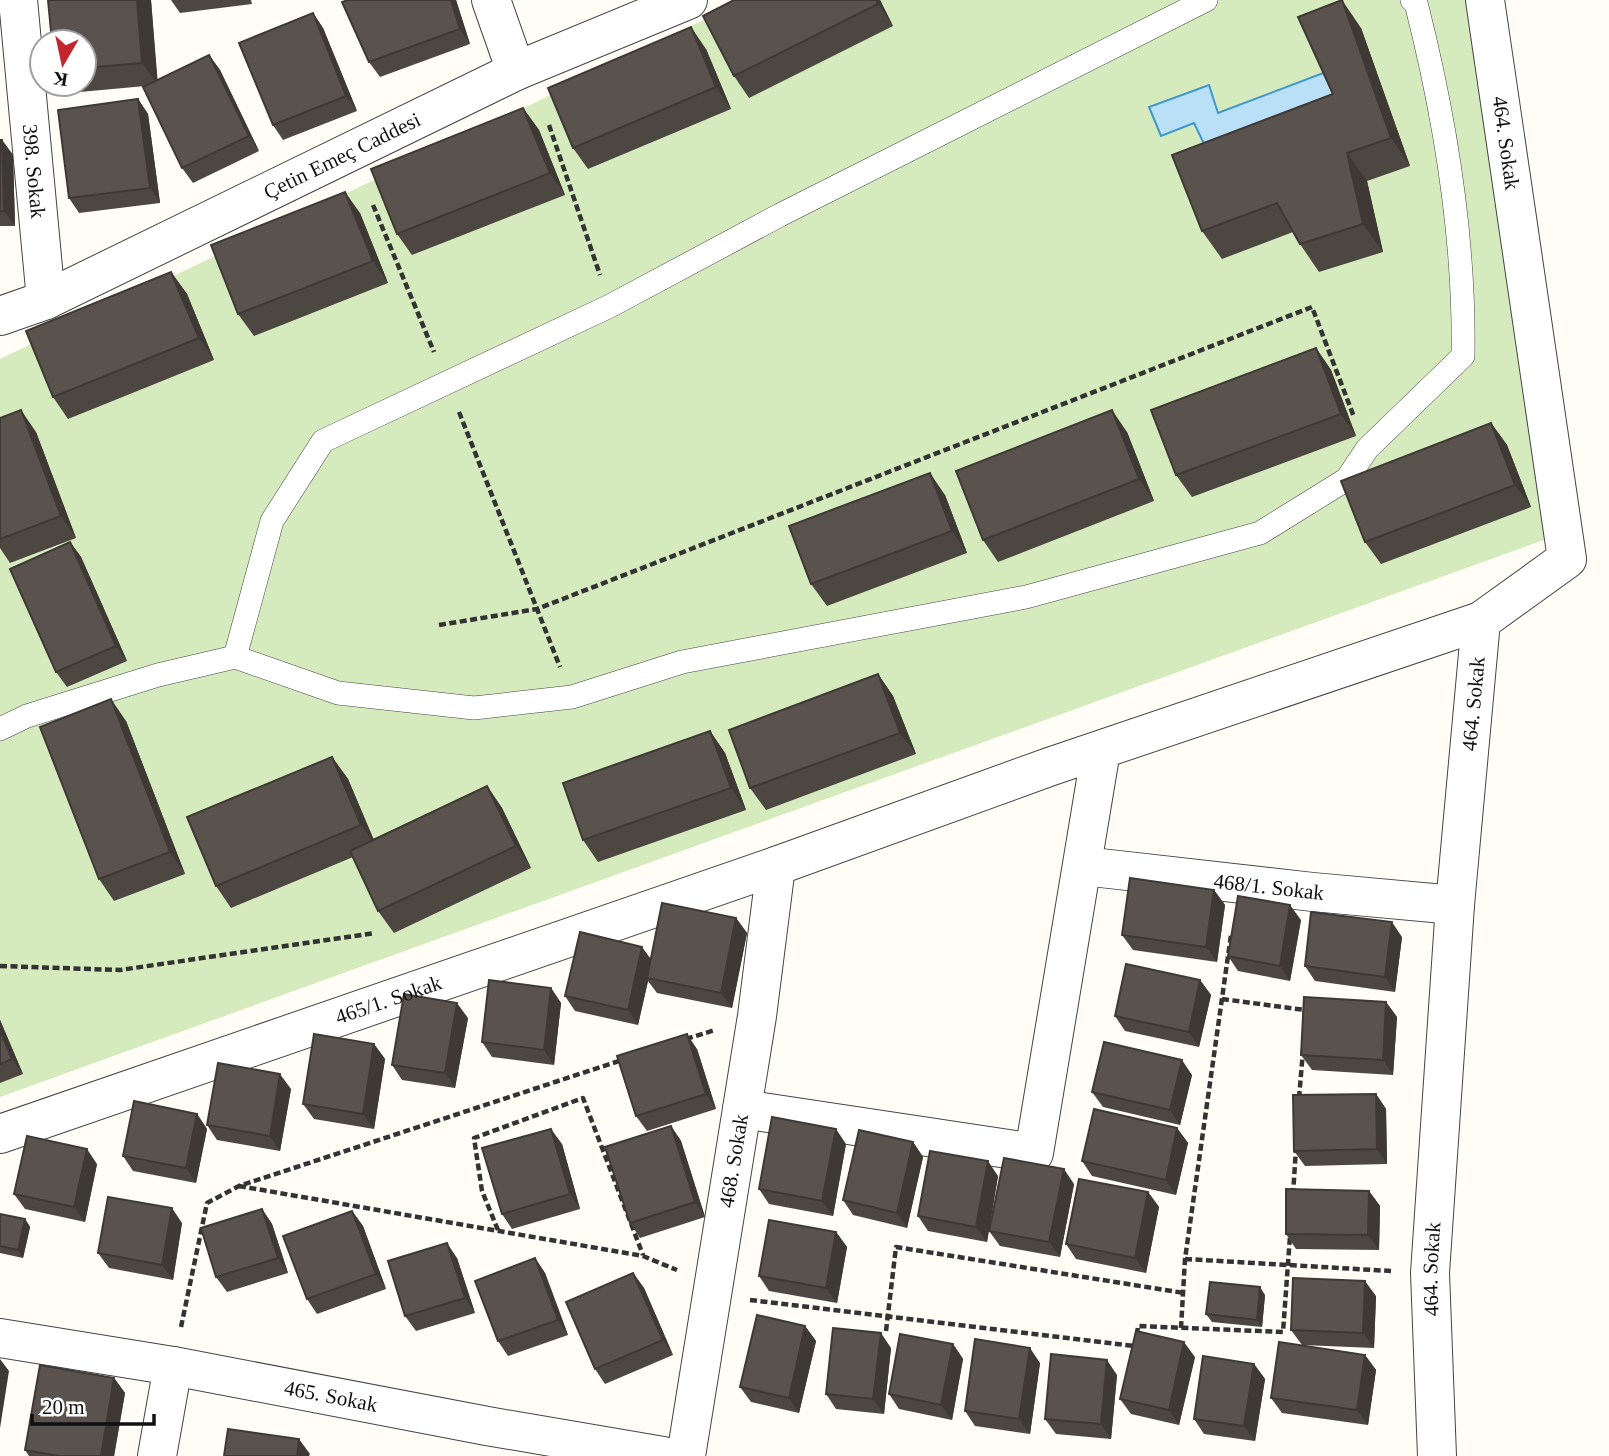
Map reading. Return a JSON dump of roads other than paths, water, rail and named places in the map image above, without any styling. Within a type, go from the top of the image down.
[{"type":"street","name":"398. Sokak","points":[[18,0],[46,300]]},
{"type":"street","points":[[491,0],[516,71]]},
{"type":"street","name":"Çetin Emeç Caddesi","points":[[0,316],[46,300],[516,71],[688,0]]},
{"type":"street","name":"464. Sokak","points":[[1437,1456],[1430,1273],[1455,905],[1481,621],[1567,559],[1485,0]]},
{"type":"street","name":"465/1. Sokak","points":[[0,1134],[776,866],[1101,750],[1481,621]]},
{"type":"street","points":[[742,1109],[1034,1153],[1101,750]]},
{"type":"street","name":"468. Sokak","points":[[685,1456],[757,1016],[776,866]]},
{"type":"street","name":"468/1. Sokak","points":[[1083,866],[1455,905]]},
{"type":"street","name":"465. Sokak","points":[[0,1338],[173,1366],[484,1441],[663,1456]]},
{"type":"street","points":[[157,1456],[173,1366]]},
{"type":"lane","points":[[235,657],[272,521],[323,441],[610,306],[780,215],[1206,0]]},
{"type":"lane","points":[[0,729],[27,716],[158,674],[235,657],[338,693],[474,708],[572,697],[682,662],[1026,597],[1260,533],[1347,479],[1367,449],[1463,355],[1464,300],[1451,182],[1432,63],[1416,4],[1412,0]]},
{"type":"water","points":[[1331,70],[1352,122],[1218,173],[1194,123],[1161,136],[1149,107],[1209,85],[1218,113]]}]
